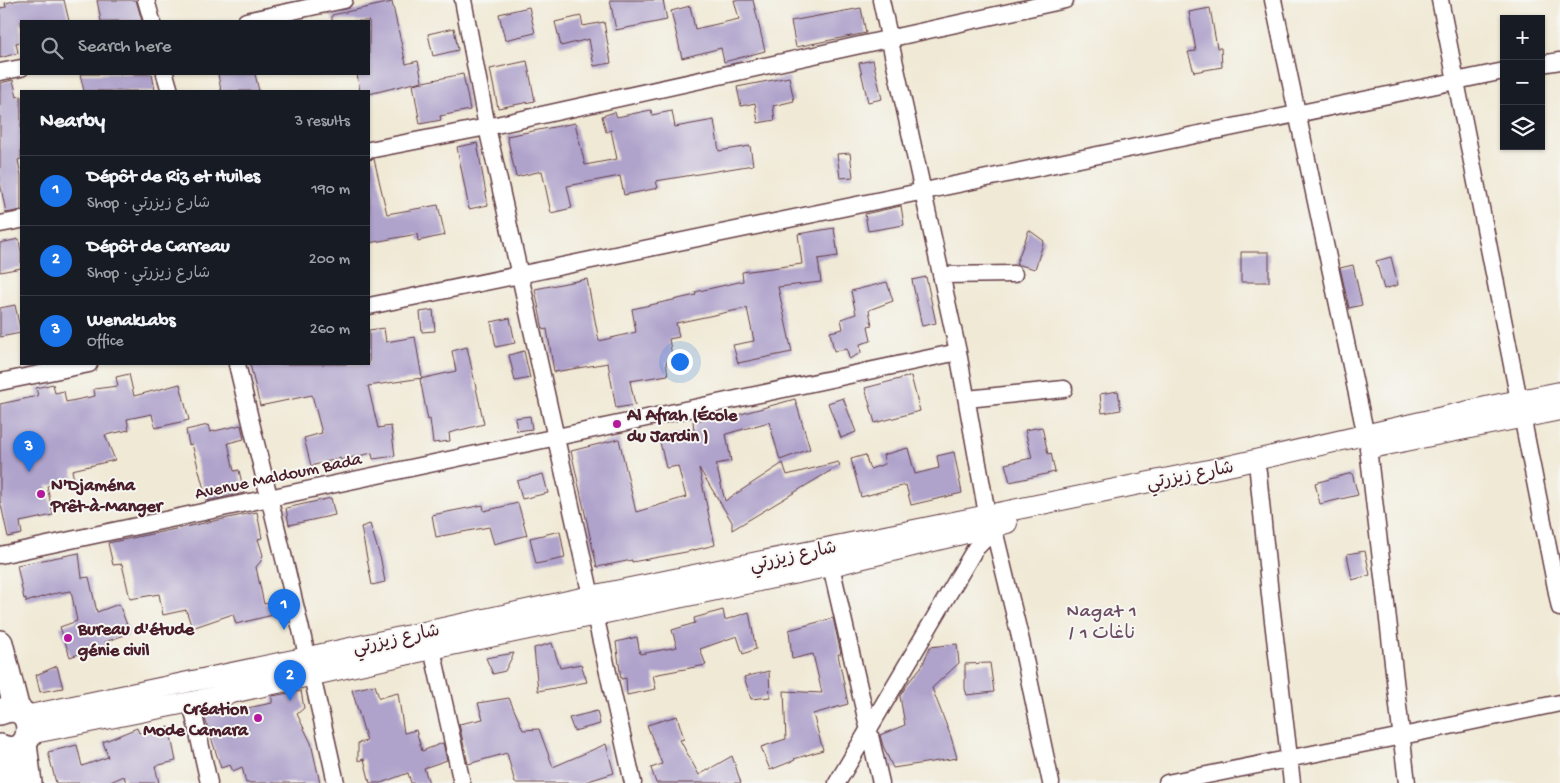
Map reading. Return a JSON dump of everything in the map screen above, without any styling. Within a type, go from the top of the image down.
[{"type":"main road","points":[[0,643],[14,730],[29,783]]},
{"type":"main road","points":[[9,783],[14,730]]},
{"type":"street","points":[[146,0],[152,20]]},
{"type":"street","points":[[251,20],[344,0]]},
{"type":"street","points":[[464,0],[487,126],[520,275],[560,436],[593,606],[633,783]]},
{"type":"street","points":[[881,0],[958,352],[991,525],[1021,641],[1051,783]]},
{"type":"street","points":[[370,150],[1065,0]]},
{"type":"street","points":[[1273,0],[1367,442],[1407,783]]},
{"type":"street","points":[[1440,0],[1560,608]]},
{"type":"street","points":[[1545,63],[1560,61]]},
{"type":"street","points":[[0,72],[20,68]]},
{"type":"street","points":[[370,306],[1500,72]]},
{"type":"street","points":[[165,75],[170,90]]},
{"type":"street","points":[[0,224],[20,220]]},
{"type":"street","points":[[941,275],[1014,274]]},
{"type":"street","name":"Avenue Maldoum Bada","points":[[0,554],[958,352]]},
{"type":"street","points":[[0,382],[84,365]]},
{"type":"street","points":[[237,365],[268,497],[311,666],[336,783]]},
{"type":"street","points":[[967,399],[1064,389]]},
{"type":"street","name":"شارع زيزرتي","points":[[1521,410],[1560,392]]},
{"type":"street","name":"شارع زيزرتي","points":[[14,730],[191,702],[311,666],[432,649],[593,606],[831,566],[1233,465],[1367,442],[1521,410],[1560,410]]},
{"type":"street","name":"شارع زيزرتي","points":[[14,730],[593,606],[1258,472],[1367,442]]},
{"type":"street","points":[[1258,472],[1292,783]]},
{"type":"street","points":[[837,783],[975,549],[986,538],[991,525]]},
{"type":"street","points":[[831,566],[880,783]]},
{"type":"street","points":[[432,649],[462,783]]},
{"type":"street","points":[[191,702],[209,783]]},
{"type":"street","points":[[1167,783],[1560,703]]},
{"type":"building","points":[[19,0],[64,0],[69,20],[20,20],[20,42],[16,43],[18,53],[0,58],[0,8],[6,7],[5,3]]},
{"type":"building","points":[[97,0],[136,0],[142,20],[101,20]]},
{"type":"building","points":[[610,0],[663,0],[667,20],[616,30]]},
{"type":"building","points":[[734,0],[753,0],[765,51],[724,62],[721,48],[682,58],[671,11],[690,6],[695,29],[739,19]]},
{"type":"building","points":[[392,2],[406,64],[418,61],[422,81],[370,94],[370,90],[360,90],[357,75],[370,75],[370,20],[332,20],[332,15]]},
{"type":"building","points":[[529,7],[535,33],[505,40],[499,14]]},
{"type":"building","points":[[861,8],[866,33],[796,47],[791,21]]},
{"type":"building","points":[[1210,8],[1217,48],[1221,48],[1222,67],[1194,72],[1188,52],[1196,51],[1189,12]]},
{"type":"building","points":[[581,16],[583,26],[604,22],[611,63],[594,66],[589,39],[561,46],[555,22]]},
{"type":"building","points":[[454,28],[458,50],[433,56],[428,34]]},
{"type":"building","points":[[873,60],[882,99],[868,102],[859,63]]},
{"type":"building","points":[[527,61],[535,101],[498,108],[490,69]]},
{"type":"building","points":[[463,74],[470,110],[440,116],[441,120],[420,124],[413,84]]},
{"type":"building","points":[[80,75],[152,75],[155,90],[84,90]]},
{"type":"building","points":[[218,75],[255,75],[259,90],[221,90]]},
{"type":"building","points":[[789,77],[794,101],[773,106],[775,120],[758,123],[755,103],[741,106],[737,87]]},
{"type":"building","points":[[13,80],[17,97],[20,96],[20,159],[18,160],[20,170],[20,210],[6,213],[0,182],[0,83]]},
{"type":"building","points":[[651,110],[652,115],[672,111],[675,127],[714,120],[719,151],[750,146],[753,165],[656,181],[658,188],[624,195],[620,176],[567,186],[572,208],[551,213],[542,171],[516,177],[507,136],[575,123],[585,165],[617,159],[611,130],[606,132],[602,116],[615,112],[617,117]]},
{"type":"building","points":[[477,143],[488,205],[469,209],[457,147]]},
{"type":"building","points":[[850,153],[853,177],[840,178],[837,154]]},
{"type":"building","points":[[374,159],[387,214],[438,205],[445,235],[418,241],[417,234],[370,243],[370,160]]},
{"type":"building","points":[[901,206],[904,225],[868,231],[865,214]]},
{"type":"building","points":[[834,228],[838,256],[818,259],[821,282],[778,287],[792,352],[738,363],[733,345],[754,341],[747,308],[676,323],[679,337],[669,339],[673,361],[666,362],[668,375],[630,381],[635,405],[616,408],[608,363],[554,372],[547,329],[543,330],[535,289],[587,279],[599,341],[636,332],[632,309],[696,295],[695,292],[743,281],[742,272],[802,264],[798,234]]},
{"type":"building","points":[[1029,230],[1044,241],[1035,269],[1016,264]]},
{"type":"building","points":[[19,239],[20,268],[0,272],[0,243]]},
{"type":"building","points":[[1241,252],[1269,252],[1269,282],[1241,282]]},
{"type":"building","points":[[1391,257],[1398,285],[1384,289],[1376,261]]},
{"type":"building","points":[[1353,265],[1362,305],[1349,308],[1340,268]]},
{"type":"building","points":[[926,277],[936,323],[922,326],[912,280]]},
{"type":"building","points":[[887,282],[893,301],[869,310],[872,325],[868,326],[871,341],[860,344],[861,353],[849,359],[847,349],[834,351],[830,332],[843,329],[841,319],[856,314],[851,291]]},
{"type":"building","points":[[15,305],[20,333],[0,337],[0,308]]},
{"type":"building","points":[[433,310],[435,331],[422,332],[420,312]]},
{"type":"building","points":[[510,318],[515,343],[496,347],[491,322]]},
{"type":"building","points":[[384,328],[386,342],[415,337],[422,378],[368,386],[378,428],[391,426],[395,456],[373,459],[372,453],[341,460],[340,458],[311,466],[304,438],[322,433],[312,395],[260,406],[250,365],[370,365],[370,330]]},
{"type":"building","points":[[467,347],[484,424],[449,433],[450,441],[433,443],[430,419],[428,420],[420,379],[456,371],[452,351]]},
{"type":"building","points":[[524,351],[530,378],[515,381],[509,355]]},
{"type":"building","points":[[129,374],[134,396],[180,384],[189,420],[155,428],[152,414],[127,419],[129,430],[105,435],[115,460],[72,470],[74,480],[47,486],[53,515],[20,522],[22,534],[8,537],[0,500],[0,404],[38,396],[36,388],[53,384],[55,393],[64,391],[66,402],[95,396],[94,389],[118,386],[116,377]]},
{"type":"building","points":[[911,376],[920,411],[875,423],[865,388]]},
{"type":"building","points":[[1118,391],[1121,410],[1102,413],[1100,394]]},
{"type":"building","points":[[843,398],[856,432],[841,438],[828,403]]},
{"type":"building","points":[[795,399],[810,449],[780,460],[769,422],[726,434],[731,461],[716,464],[725,501],[783,463],[787,475],[838,462],[840,465],[732,530],[732,522],[699,468],[715,545],[686,552],[597,567],[571,451],[619,439],[636,512],[686,497],[678,466],[666,468],[659,438],[694,431],[693,421],[723,416],[723,419]]},
{"type":"building","points":[[530,416],[532,429],[517,431],[515,418]]},
{"type":"building","points":[[208,425],[210,432],[241,425],[244,439],[228,443],[234,471],[239,470],[244,493],[207,501],[192,444],[189,445],[186,430]]},
{"type":"building","points":[[1042,427],[1048,454],[1051,453],[1055,472],[1010,482],[1005,464],[1032,458],[1025,430]]},
{"type":"building","points":[[908,448],[915,474],[939,468],[937,456],[954,452],[962,493],[911,505],[906,485],[861,497],[851,459],[865,455],[870,469],[885,464],[883,455]]},
{"type":"building","points":[[1352,473],[1358,495],[1320,504],[1315,483]]},
{"type":"building","points":[[543,474],[548,493],[522,499],[517,481]]},
{"type":"building","points":[[331,498],[335,515],[289,525],[286,508]]},
{"type":"building","points":[[518,503],[527,535],[494,544],[489,527],[436,537],[432,515],[483,505],[484,511]]},
{"type":"building","points":[[257,512],[262,538],[258,539],[263,555],[256,567],[264,604],[278,601],[281,613],[236,624],[233,614],[192,628],[186,610],[163,615],[159,594],[130,599],[122,564],[113,565],[108,543]]},
{"type":"building","points":[[370,524],[381,560],[385,582],[372,585],[361,527]]},
{"type":"building","points":[[560,531],[565,558],[536,564],[530,538]]},
{"type":"building","points":[[1365,551],[1370,575],[1352,580],[1347,554]]},
{"type":"building","points":[[79,553],[82,578],[89,577],[97,612],[119,604],[130,633],[105,642],[106,645],[70,657],[60,627],[77,621],[71,591],[52,594],[26,602],[17,565]]},
{"type":"building","points":[[723,610],[725,620],[749,612],[756,649],[743,654],[737,636],[700,649],[706,665],[653,675],[656,689],[627,695],[626,678],[621,679],[616,642],[637,637],[640,654],[677,647],[672,630],[695,623],[694,618]]},
{"type":"building","points":[[833,618],[841,654],[838,654],[848,704],[813,714],[823,750],[794,759],[770,770],[761,747],[786,739],[784,691],[822,693],[813,654],[792,659],[789,630]]},
{"type":"building","points":[[552,643],[560,668],[581,664],[587,682],[538,691],[534,648]]},
{"type":"building","points":[[957,644],[959,663],[932,688],[957,758],[893,768],[880,735],[905,725],[900,696],[922,666],[930,647]]},
{"type":"building","points":[[514,653],[505,671],[493,674],[486,658]]},
{"type":"building","points":[[990,663],[994,692],[967,695],[965,689],[965,664]]},
{"type":"building","points":[[57,666],[63,688],[40,692],[36,675]]},
{"type":"building","points":[[769,671],[770,697],[751,699],[744,677]]},
{"type":"building","points":[[375,685],[379,698],[398,693],[404,733],[416,730],[422,751],[443,743],[447,760],[424,768],[429,783],[411,783],[408,773],[381,783],[370,783],[364,759],[358,761],[358,743],[367,741],[352,690]]},
{"type":"building","points":[[301,691],[304,708],[297,714],[311,743],[320,783],[246,783],[242,767],[233,771],[230,765],[221,768],[204,716],[237,708],[237,710],[272,703],[272,696]]},
{"type":"building","points":[[509,698],[523,730],[539,729],[553,767],[606,744],[614,773],[582,783],[515,783],[507,753],[468,764],[459,724],[483,719],[478,703]]},
{"type":"building","points":[[597,711],[600,724],[574,731],[569,718]]},
{"type":"building","points":[[677,716],[684,739],[680,740],[699,775],[732,756],[741,783],[656,783],[651,768],[662,764],[647,725]]},
{"type":"building","points":[[169,727],[176,761],[155,766],[159,783],[126,783],[124,776],[108,783],[56,783],[48,752],[77,745],[82,766],[108,757],[103,742],[137,728],[139,733]]},
{"type":"place","name":"Al Afrah (École du Jardin )","points":[[617,424]]},
{"type":"place","name":"WenakLabs","points":[[29,472]]},
{"type":"place","name":"N'Djaména Prêt-à-Manger","points":[[41,494]]},
{"type":"place","name":"Dépôt de Riz et Huiles","points":[[284,630]]},
{"type":"place","name":"Bureau d'étude génie civil","points":[[68,638]]},
{"type":"place","name":"Dépôt de Carreau","points":[[290,701]]},
{"type":"place","name":"Création Mode Camara","points":[[258,718]]},
{"type":"district","name":"Nagat 1 / ناغات 1","points":[[1102,620]]}]
